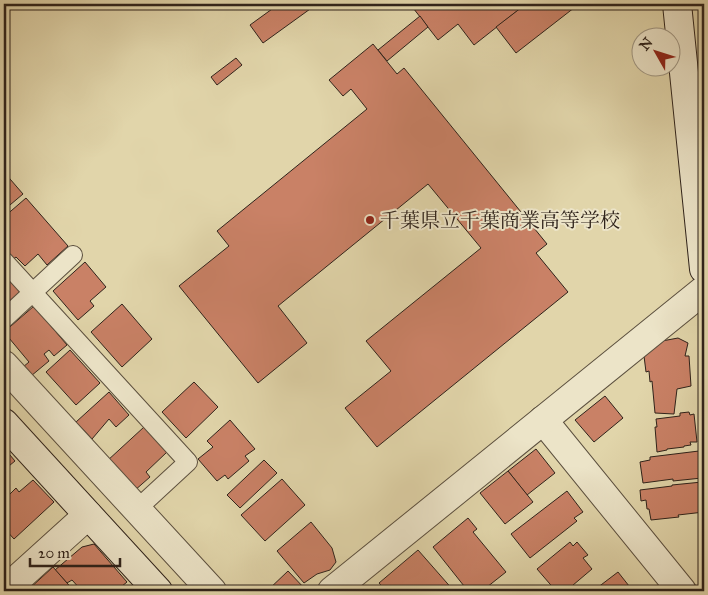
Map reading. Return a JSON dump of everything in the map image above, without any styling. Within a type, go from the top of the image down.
[{"type":"street","points":[[677,4],[704,269]]},
{"type":"street","points":[[332,591],[704,290]]},
{"type":"street","points":[[4,365],[212,591]]},
{"type":"street","points":[[543,420],[682,591]]},
{"type":"street","points":[[4,423],[158,591]]},
{"type":"street","points":[[4,591],[88,514]]},
{"type":"lane","points":[[4,319],[73,255]]},
{"type":"lane","points":[[4,261],[188,462],[137,509]]},
{"type":"building","points":[[279,4],[317,4],[263,43],[250,25]]},
{"type":"building","points":[[410,4],[526,4],[474,45],[458,24],[438,40]]},
{"type":"building","points":[[526,4],[579,4],[516,53],[496,27]]},
{"type":"building","points":[[420,16],[428,27],[387,61],[378,50]]},
{"type":"building","points":[[373,44],[397,74],[404,68],[547,244],[536,253],[568,292],[377,447],[345,408],[391,371],[366,341],[481,248],[428,184],[278,306],[307,343],[258,383],[179,286],[229,246],[217,231],[367,109],[351,89],[343,96],[329,80]]},
{"type":"building","points":[[236,58],[242,65],[217,85],[211,77]]},
{"type":"building","points":[[4,172],[23,194],[4,210]]},
{"type":"building","points":[[26,198],[68,246],[47,265],[38,254],[25,266],[16,257],[12,260],[4,250],[7,246],[4,243],[4,217]]},
{"type":"building","points":[[85,262],[106,287],[90,301],[94,306],[78,320],[53,291]]},
{"type":"building","points":[[4,274],[21,293],[4,308]]},
{"type":"building","points":[[122,304],[152,339],[122,367],[91,332]]},
{"type":"building","points":[[34,306],[67,345],[54,356],[49,350],[44,354],[49,361],[31,376],[23,367],[29,362],[4,332]]},
{"type":"building","points":[[678,338],[688,343],[685,356],[689,356],[691,386],[677,389],[674,414],[655,413],[652,381],[650,382],[649,371],[646,372],[644,356],[662,341]]},
{"type":"building","points":[[70,350],[100,383],[76,405],[46,372]]},
{"type":"building","points":[[194,382],[218,407],[186,438],[162,412]]},
{"type":"building","points":[[109,392],[129,415],[116,427],[109,419],[92,439],[76,422]]},
{"type":"building","points":[[605,396],[623,418],[594,442],[575,420]]},
{"type":"building","points":[[689,412],[690,415],[694,414],[697,442],[690,442],[691,445],[684,447],[657,452],[656,419],[680,416],[680,413]]},
{"type":"building","points":[[230,420],[255,449],[245,456],[249,461],[228,479],[225,475],[217,481],[198,459],[213,447],[207,441]]},
{"type":"building","points":[[144,427],[167,452],[146,472],[150,477],[134,491],[107,461]]},
{"type":"building","points":[[4,448],[15,461],[4,470]]},
{"type":"building","points":[[536,449],[555,473],[527,495],[508,471]]},
{"type":"building","points":[[699,451],[702,478],[643,483],[640,462],[650,460],[650,457]]},
{"type":"building","points":[[264,460],[277,473],[240,508],[227,495]]},
{"type":"building","points":[[508,471],[533,502],[505,524],[480,493]]},
{"type":"building","points":[[282,479],[305,505],[265,541],[241,515]]},
{"type":"building","points":[[33,480],[54,502],[14,539],[4,528],[4,500],[16,488],[19,492]]},
{"type":"building","points":[[702,482],[704,512],[651,520],[646,500],[641,501],[640,490]]},
{"type":"building","points":[[567,491],[583,512],[574,518],[577,521],[530,558],[511,534]]},
{"type":"building","points":[[468,518],[477,529],[473,532],[506,572],[482,591],[468,591],[433,547]]},
{"type":"building","points":[[311,522],[332,548],[336,562],[330,570],[317,574],[304,583],[277,551]]},
{"type":"building","points":[[570,542],[573,546],[577,542],[588,555],[583,558],[592,569],[566,591],[556,591],[537,569]]},
{"type":"building","points":[[94,544],[127,582],[116,591],[82,591],[72,580],[67,583],[55,570],[82,547]]},
{"type":"building","points":[[418,550],[454,591],[386,591],[379,583]]},
{"type":"building","points":[[53,567],[74,591],[28,590]]},
{"type":"building","points":[[288,571],[305,591],[267,591]]},
{"type":"building","points":[[618,572],[633,591],[593,591]]},
{"type":"place","name":"千葉県立千葉商業高等学校","points":[[370,220]]}]
